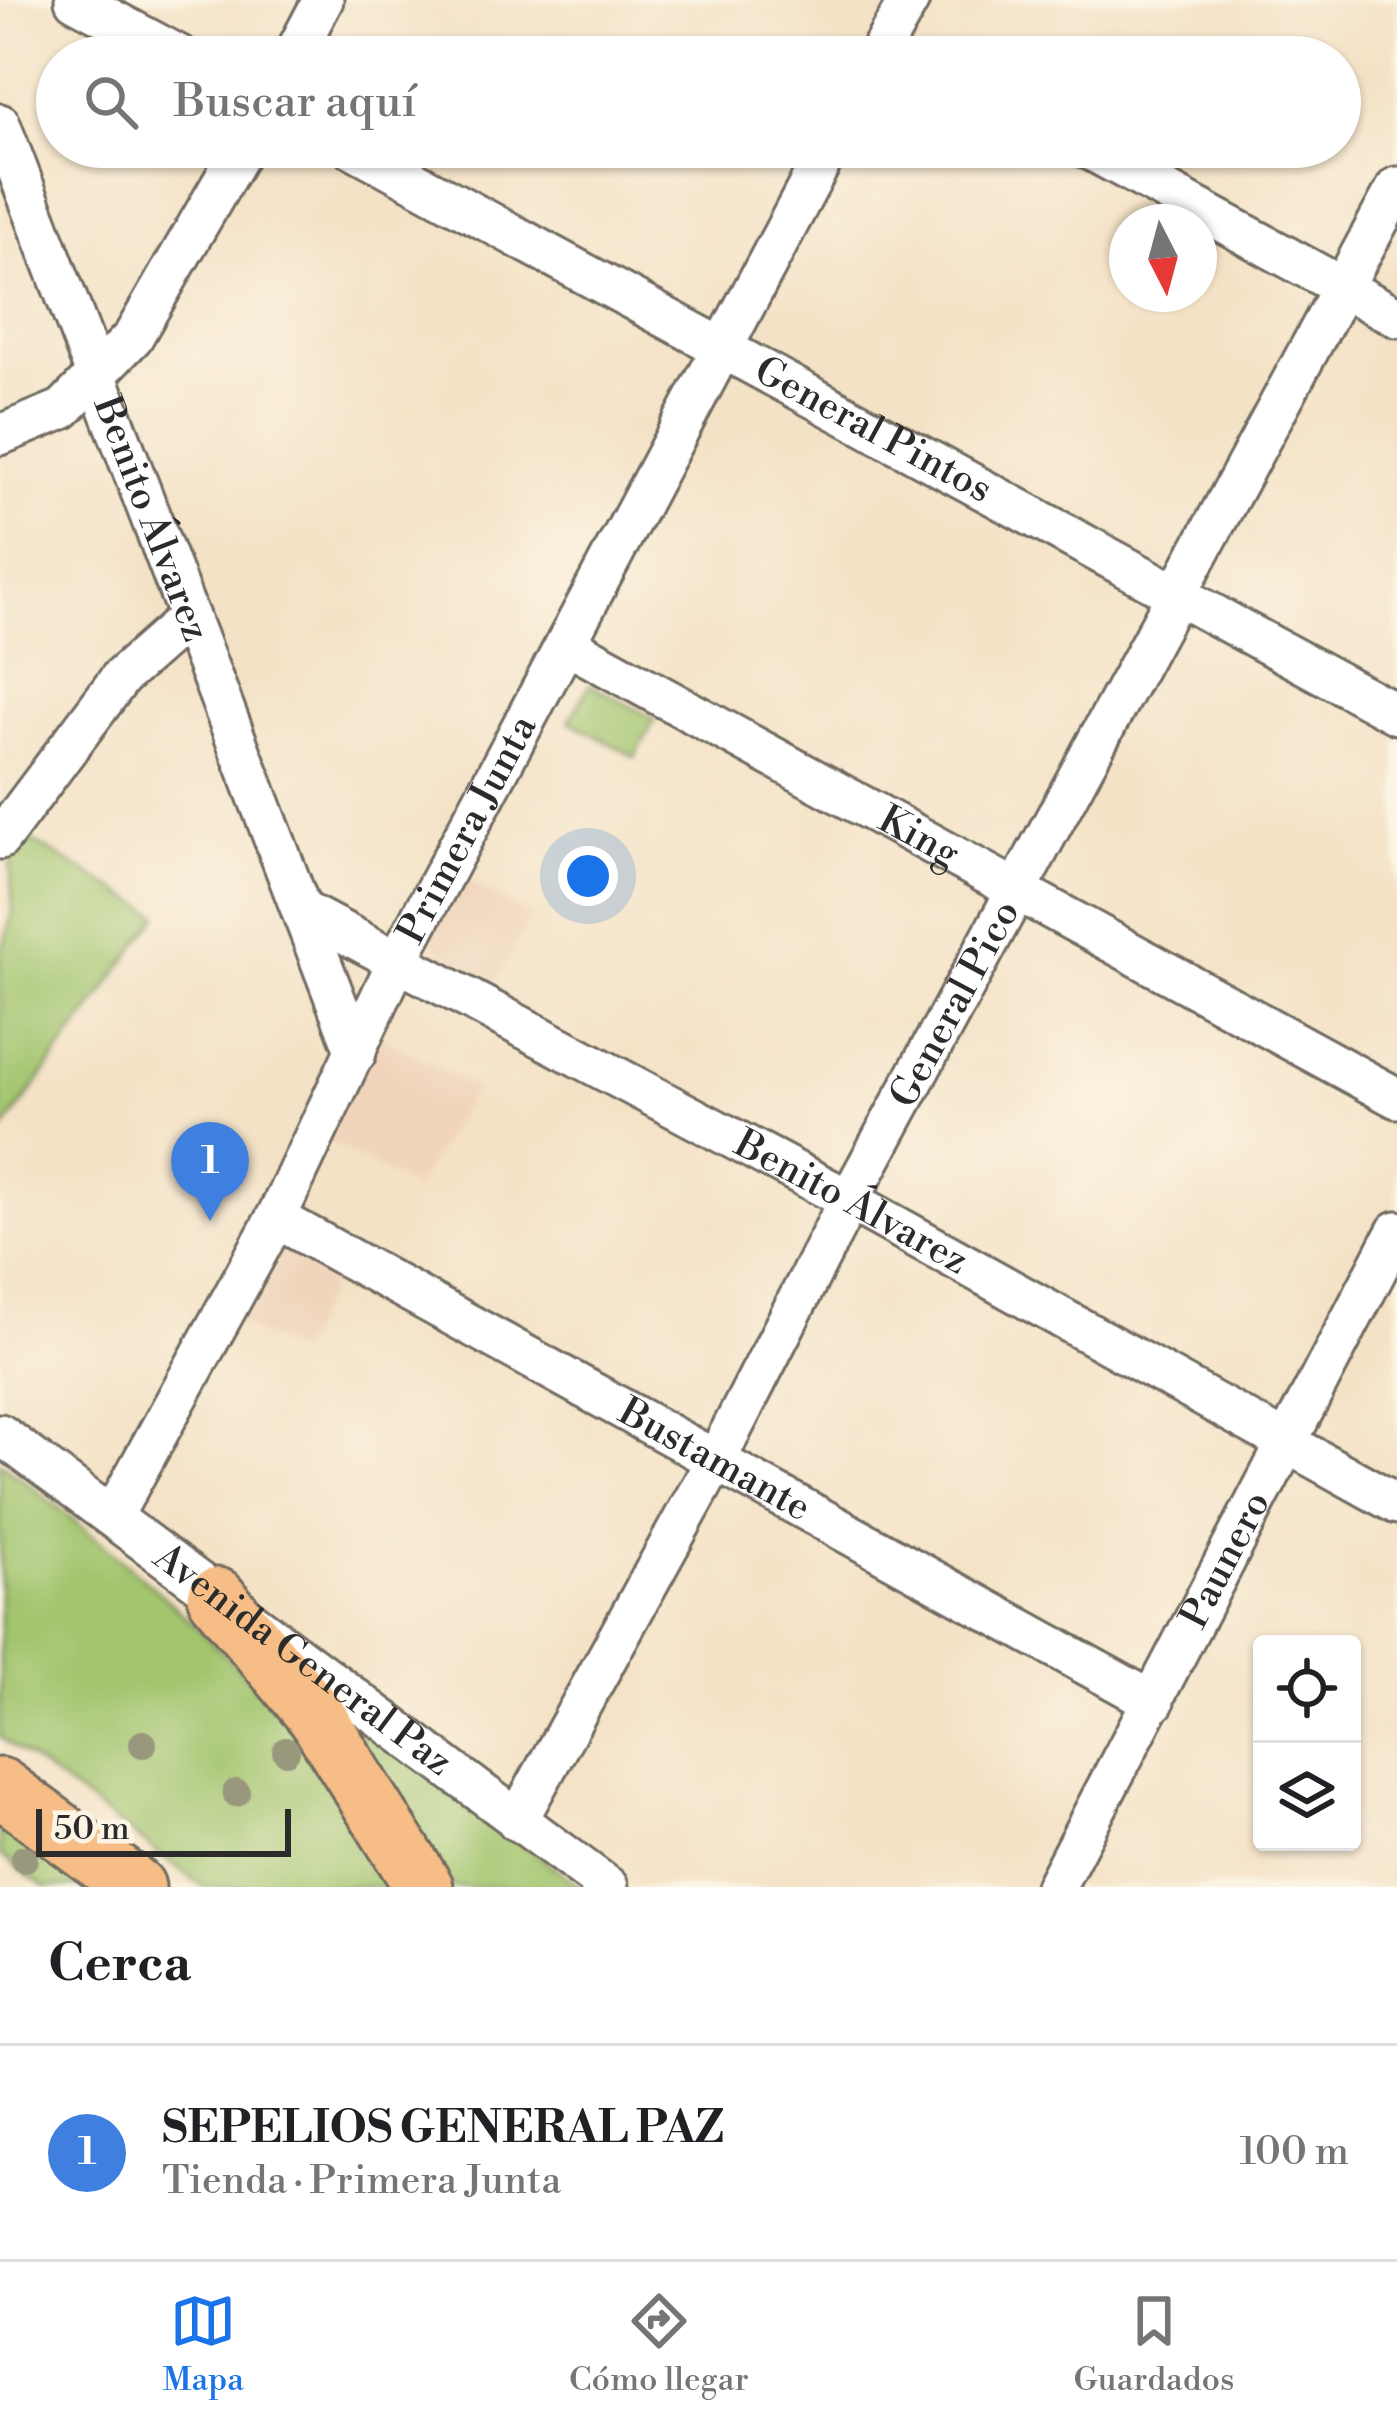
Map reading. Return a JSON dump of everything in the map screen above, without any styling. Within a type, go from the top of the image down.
[{"type":"highway","points":[[217,1597],[317,1717],[424,1887]]},
{"type":"highway","points":[[0,1787],[136,1887]]},
{"type":"street","points":[[75,0],[143,36]]},
{"type":"street","points":[[303,36],[323,0]]},
{"type":"street","points":[[899,36],[909,0]]},
{"type":"street","name":"Benito Álvarez","points":[[0,124],[356,1053]]},
{"type":"street","points":[[0,435],[63,409],[99,377],[133,337],[231,168]]},
{"type":"street","name":"General Pintos","points":[[391,168],[1397,714]]},
{"type":"street","name":"Primera Junta","points":[[112,1517],[276,1218],[398,960],[819,168]]},
{"type":"street","points":[[1123,168],[1397,317]]},
{"type":"street","name":"General Pico","points":[[517,1821],[716,1460],[849,1200],[1397,187]]},
{"type":"street","points":[[0,838],[121,677],[189,617]]},
{"type":"street","name":"King","points":[[566,644],[1397,1098]]},
{"type":"street","name":"Benito Álvarez","points":[[303,911],[849,1200],[1397,1504]]},
{"type":"street","name":"Bustamante","points":[[276,1218],[1154,1702]]},
{"type":"street","name":"Paunero","points":[[1055,1887],[1397,1231]]},
{"type":"street","name":"Avenida General Paz","points":[[0,1434],[608,1887]]},
{"type":"shaded area","points":[[458,876],[531,916],[495,983],[441,954],[432,940],[434,923]]},
{"type":"shaded area","points":[[377,1035],[475,1088],[415,1189],[322,1138]]},
{"type":"shaded area","points":[[286,1245],[340,1268],[297,1353],[229,1319],[275,1249]]},
{"type":"green space","points":[[590,684],[655,719],[635,757],[569,721]]},
{"type":"green space","points":[[31,840],[159,915],[0,1135],[0,956],[13,912],[10,863]]},
{"type":"green space","points":[[0,1462],[127,1565],[246,1675],[331,1771],[406,1887],[204,1887],[0,1737]]},
{"type":"green space","points":[[352,1716],[581,1887],[448,1887],[365,1756]]},
{"type":"green space","points":[[0,1826],[82,1887],[44,1887],[0,1855]]},
{"type":"place","name":"SEPELIOS GENERAL PAZ","points":[[210,1221]]}]
